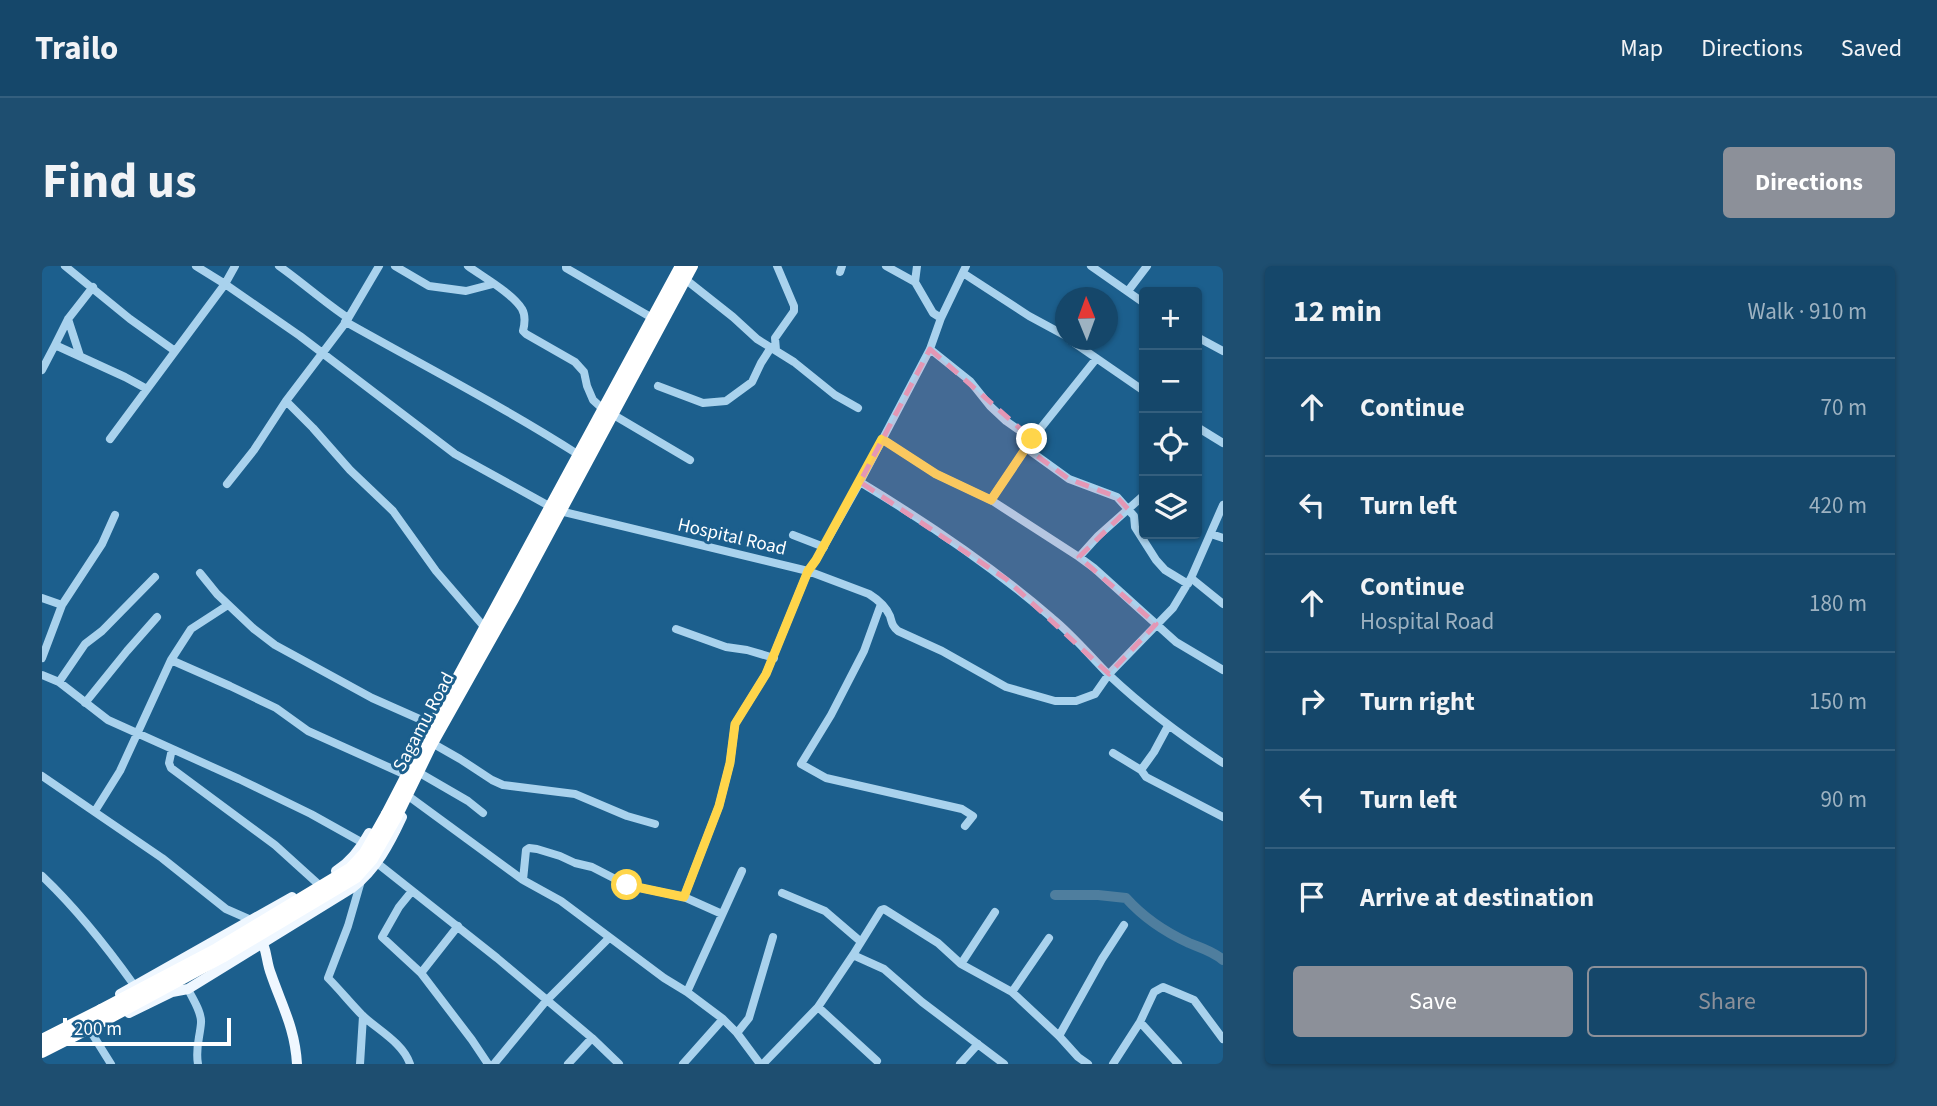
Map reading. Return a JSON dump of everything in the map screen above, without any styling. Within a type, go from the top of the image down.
[{"type":"highway","name":"Sagamu Road","points":[[412,773],[508,610],[579,455],[608,412],[654,319],[683,272],[692,266]]},
{"type":"highway","name":"Sagamu Road","points":[[42,1052],[350,869],[365,853],[401,800],[433,725],[556,509],[683,272]]},
{"type":"highway","name":"Sagamu Road","points":[[42,1040],[85,1028]]},
{"type":"main road","points":[[401,800],[402,815],[392,838],[377,863],[361,881],[188,989],[173,992],[85,1028],[88,1013],[345,866],[363,844],[384,809],[401,800]]},
{"type":"main road","points":[[251,920],[263,942],[270,974],[294,1035],[297,1064]]},
{"type":"main road","points":[[238,928],[250,950],[270,974]]},
{"type":"street","points":[[65,266],[130,319],[175,351]]},
{"type":"street","name":"Hospital Road","points":[[196,266],[300,336],[455,454],[556,509],[808,571],[860,482],[930,349],[941,318],[964,270]]},
{"type":"street","points":[[110,439],[225,284],[234,266]]},
{"type":"street","points":[[279,266],[347,320],[579,455]]},
{"type":"street","points":[[227,484],[347,320],[379,266]]},
{"type":"street","points":[[395,266],[409,270],[429,286],[466,291],[493,284]]},
{"type":"street","points":[[468,266],[507,293],[523,310],[523,331],[526,334],[575,362],[584,372],[593,400],[608,412],[690,460]]},
{"type":"street","points":[[566,266],[654,319]]},
{"type":"street","points":[[658,386],[703,403],[726,401],[752,382],[761,363],[773,350],[775,338],[794,311],[777,266]]},
{"type":"street","points":[[886,266],[915,282],[933,313],[941,318]]},
{"type":"street","points":[[915,282],[917,266]]},
{"type":"street","points":[[1091,266],[1139,299]]},
{"type":"street","points":[[1128,291],[1147,266]]},
{"type":"street","points":[[964,270],[1028,316],[1055,330]]},
{"type":"street","points":[[683,272],[757,339],[794,362],[835,395],[858,408]]},
{"type":"street","points":[[42,370],[68,319],[93,287]]},
{"type":"street","points":[[68,319],[80,356]]},
{"type":"street","points":[[757,339],[775,338]]},
{"type":"street","points":[[1202,340],[1223,351]]},
{"type":"street","points":[[55,345],[147,389]]},
{"type":"street","points":[[930,349],[970,381],[1006,421],[1032,439]]},
{"type":"street","points":[[1084,350],[1139,388]]},
{"type":"street","points":[[991,500],[1032,439],[1096,359]]},
{"type":"street","points":[[286,401],[393,512],[436,572],[486,629]]},
{"type":"street","points":[[1202,430],[1223,443]]},
{"type":"street","points":[[882,439],[936,474],[991,500],[1079,557],[1176,642],[1223,670]]},
{"type":"street","points":[[1026,448],[1069,479],[1117,497],[1134,516],[1135,527],[1165,570],[1190,581],[1223,604]]},
{"type":"street","points":[[860,482],[942,533],[1006,579],[1168,726],[1223,764]]},
{"type":"street","points":[[1079,557],[1139,499]]},
{"type":"street","points":[[684,897],[719,806],[730,763],[735,724],[774,658],[808,571],[869,594],[889,613],[898,632],[942,651],[1006,687],[1055,701],[1076,701],[1095,694],[1109,674],[1173,608],[1190,581],[1223,505]]},
{"type":"street","points":[[42,658],[62,605],[102,544],[115,515]]},
{"type":"street","points":[[1211,534],[1223,538]]},
{"type":"street","points":[[793,535],[824,547]]},
{"type":"street","points":[[200,573],[228,605],[275,645],[372,698],[433,725]]},
{"type":"street","points":[[60,682],[85,644],[102,631],[155,578]]},
{"type":"street","points":[[42,598],[62,605]]},
{"type":"street","points":[[881,604],[864,651],[831,715],[800,764],[826,778],[962,809],[973,816],[965,826]]},
{"type":"street","points":[[95,811],[120,771],[171,660],[191,629],[228,605]]},
{"type":"street","points":[[85,703],[157,617]]},
{"type":"street","points":[[676,629],[726,647],[774,658]]},
{"type":"street","points":[[171,660],[275,708],[308,731],[412,773],[484,813]]},
{"type":"street","points":[[42,675],[60,682],[108,720],[311,814],[363,844]]},
{"type":"street","points":[[1141,770],[1168,726]]},
{"type":"street","points":[[432,743],[503,785],[576,794],[626,816],[655,824]]},
{"type":"street","points":[[172,749],[169,763],[172,768],[275,845],[317,883]]},
{"type":"street","points":[[1113,753],[1141,770],[1146,777],[1223,817]]},
{"type":"street","points":[[42,776],[162,858],[226,909],[251,920]]},
{"type":"street","points":[[401,800],[523,880],[561,901],[664,978],[687,992],[723,1019],[762,1064],[818,1007],[881,909],[886,909],[937,943],[961,964],[1012,992],[1088,1064]]},
{"type":"street","points":[[523,880],[526,850],[537,849],[592,867],[627,885],[684,897],[722,914]]},
{"type":"street","points":[[377,863],[458,926],[592,1038],[619,1064]]},
{"type":"street","points":[[687,992],[743,871]]},
{"type":"street","points":[[42,876],[67,899],[134,985]]},
{"type":"street","points":[[361,881],[348,926],[328,978],[363,1016],[389,1038],[409,1059],[410,1064]]},
{"type":"street","points":[[412,891],[399,907],[382,937],[421,973],[488,1064]]},
{"type":"street","points":[[782,893],[825,911],[860,941]]},
{"type":"street","points":[[235,912],[238,928]]},
{"type":"street","points":[[961,964],[995,912]]},
{"type":"street","points":[[1059,1036],[1124,925]]},
{"type":"street","points":[[421,973],[458,926]]},
{"type":"street","points":[[737,1033],[749,1018],[773,937]]},
{"type":"street","points":[[494,1064],[547,1001],[609,938]]},
{"type":"street","points":[[1012,992],[1049,938]]},
{"type":"street","points":[[853,955],[884,969],[922,1002],[1004,1064]]},
{"type":"street","points":[[1113,1064],[1140,1022],[1154,992],[1163,987],[1194,1000],[1223,1039]]},
{"type":"street","points":[[188,989],[201,1016],[198,1030],[198,1064]]},
{"type":"street","points":[[818,1007],[877,1061]]},
{"type":"street","points":[[360,1064],[363,1016]]},
{"type":"street","points":[[682,1064],[723,1019]]},
{"type":"street","points":[[1140,1022],[1178,1064]]},
{"type":"street","points":[[85,1028],[111,1064]]},
{"type":"street","points":[[568,1064],[592,1038]]},
{"type":"street","points":[[960,1064],[978,1044]]},
{"type":"highlighted area","points":[[930,349],[1032,439],[1026,448],[1069,479],[1117,497],[1128,509],[1079,557],[1156,624],[1109,674],[1006,579],[860,482]]},
{"type":"waterway","points":[[1055,895],[1126,898],[1163,929],[1223,960]]},
{"type":"route","points":[[627,885],[684,897],[719,806],[730,763],[735,724],[774,658],[808,571],[882,439],[936,474],[991,500],[1032,439]]}]
